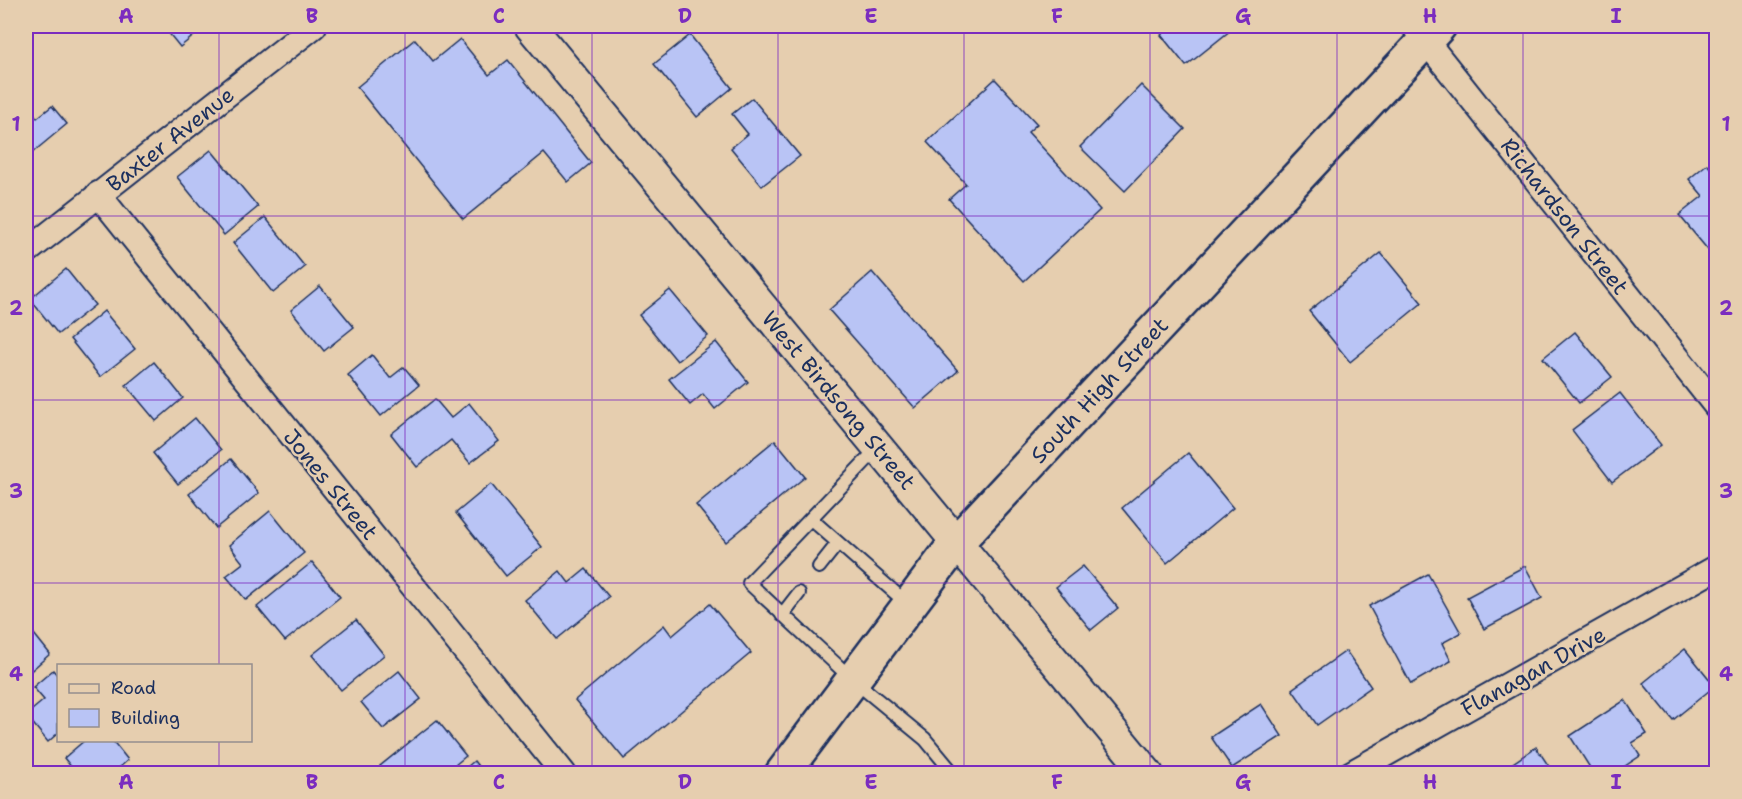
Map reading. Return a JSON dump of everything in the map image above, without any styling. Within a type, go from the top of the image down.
[{"type":"main road","name":"South High Street","points":[[782,774],[956,543],[1426,30]]},
{"type":"street","name":"Baxter Avenue","points":[[26,252],[314,26]]},
{"type":"street","name":"West Birdsong Street","points":[[530,26],[1148,774]]},
{"type":"street","name":"Richardson Street","points":[[1426,30],[1716,406]]},
{"type":"street","name":"Jones Street","points":[[99,194],[564,774]]},
{"type":"street","name":"Flanagan Drive","points":[[1350,774],[1716,568]]},
{"type":"lane","points":[[878,448],[749,583],[852,679],[925,739],[954,774]]},
{"type":"lane","points":[[811,519],[909,605]]},
{"type":"lane","points":[[819,567],[838,543]]},
{"type":"lane","points":[[782,615],[799,593]]},
{"type":"building","points":[[163,26],[206,26],[180,47]]},
{"type":"building","points":[[1172,26],[1236,26],[1186,66],[1161,35]]},
{"type":"building","points":[[690,35],[732,88],[697,117],[654,64]]},
{"type":"building","points":[[415,39],[433,61],[460,39],[489,75],[508,60],[591,163],[568,182],[544,153],[463,219],[357,87]]},
{"type":"building","points":[[995,79],[1037,124],[1028,132],[1100,210],[1024,281],[949,199],[966,184],[927,142]]},
{"type":"building","points":[[1141,85],[1185,129],[1125,191],[1080,147]]},
{"type":"building","points":[[752,98],[800,156],[762,186],[731,148],[748,134],[732,114]]},
{"type":"building","points":[[26,103],[37,118],[52,106],[67,124],[26,158]]},
{"type":"building","points":[[211,150],[258,207],[224,235],[177,177]]},
{"type":"building","points":[[1707,164],[1716,175],[1716,252],[1713,256],[1679,215],[1703,196],[1689,179]]},
{"type":"building","points":[[265,217],[305,267],[273,293],[233,243]]},
{"type":"building","points":[[1381,253],[1422,303],[1350,362],[1309,311]]},
{"type":"building","points":[[66,269],[95,305],[58,334],[30,299]]},
{"type":"building","points":[[872,272],[958,371],[915,408],[829,310]]},
{"type":"building","points":[[320,286],[354,327],[324,351],[291,310]]},
{"type":"building","points":[[670,290],[708,336],[677,361],[639,315]]},
{"type":"building","points":[[104,311],[135,349],[100,377],[70,339]]},
{"type":"building","points":[[1575,332],[1612,377],[1579,403],[1543,358]]},
{"type":"building","points":[[716,342],[748,382],[715,409],[703,394],[690,405],[669,379]]},
{"type":"building","points":[[372,355],[390,378],[404,367],[419,385],[381,416],[348,375]]},
{"type":"building","points":[[154,362],[183,398],[156,421],[126,385]]},
{"type":"building","points":[[1620,393],[1661,445],[1612,482],[1572,430]]},
{"type":"building","points":[[435,399],[451,418],[469,403],[499,441],[470,463],[451,440],[417,467],[391,434]]},
{"type":"building","points":[[195,418],[221,450],[178,484],[153,453]]},
{"type":"building","points":[[775,440],[805,477],[726,542],[696,505]]},
{"type":"building","points":[[1188,453],[1233,508],[1167,563],[1122,508]]},
{"type":"building","points":[[231,459],[259,493],[216,528],[189,494]]},
{"type":"building","points":[[491,484],[542,547],[506,576],[456,513]]},
{"type":"building","points":[[270,511],[304,553],[246,600],[226,576],[243,563],[229,545]]},
{"type":"building","points":[[312,562],[340,597],[285,641],[257,607]]},
{"type":"building","points":[[1083,566],[1118,608],[1091,630],[1056,587]]},
{"type":"building","points":[[1525,566],[1542,598],[1484,629],[1467,597]]},
{"type":"building","points":[[586,569],[609,597],[557,639],[525,600],[560,571],[569,583]]},
{"type":"building","points":[[1428,574],[1461,633],[1442,643],[1451,661],[1411,684],[1369,606]]},
{"type":"building","points":[[710,604],[751,653],[624,759],[575,700],[664,625],[672,636]]},
{"type":"building","points":[[356,620],[384,655],[341,690],[312,655]]},
{"type":"building","points":[[26,624],[50,654],[26,675]]},
{"type":"building","points":[[1685,649],[1715,686],[1673,720],[1643,683]]},
{"type":"building","points":[[1346,651],[1371,687],[1317,725],[1292,689]]},
{"type":"building","points":[[53,670],[57,675],[57,734],[48,742],[26,715],[44,700],[33,687]]},
{"type":"building","points":[[399,671],[421,699],[383,729],[361,702]]},
{"type":"building","points":[[1625,700],[1647,734],[1632,743],[1640,756],[1613,774],[1594,774],[1570,736]]},
{"type":"building","points":[[1261,704],[1282,736],[1232,768],[1211,737]]},
{"type":"building","points":[[437,720],[466,756],[444,774],[386,774],[380,766]]},
{"type":"building","points":[[83,742],[114,742],[128,760],[112,774],[77,774],[64,758]]},
{"type":"building","points":[[1536,747],[1554,774],[1497,774]]},
{"type":"building","points":[[474,761],[484,774],[459,774]]}]
